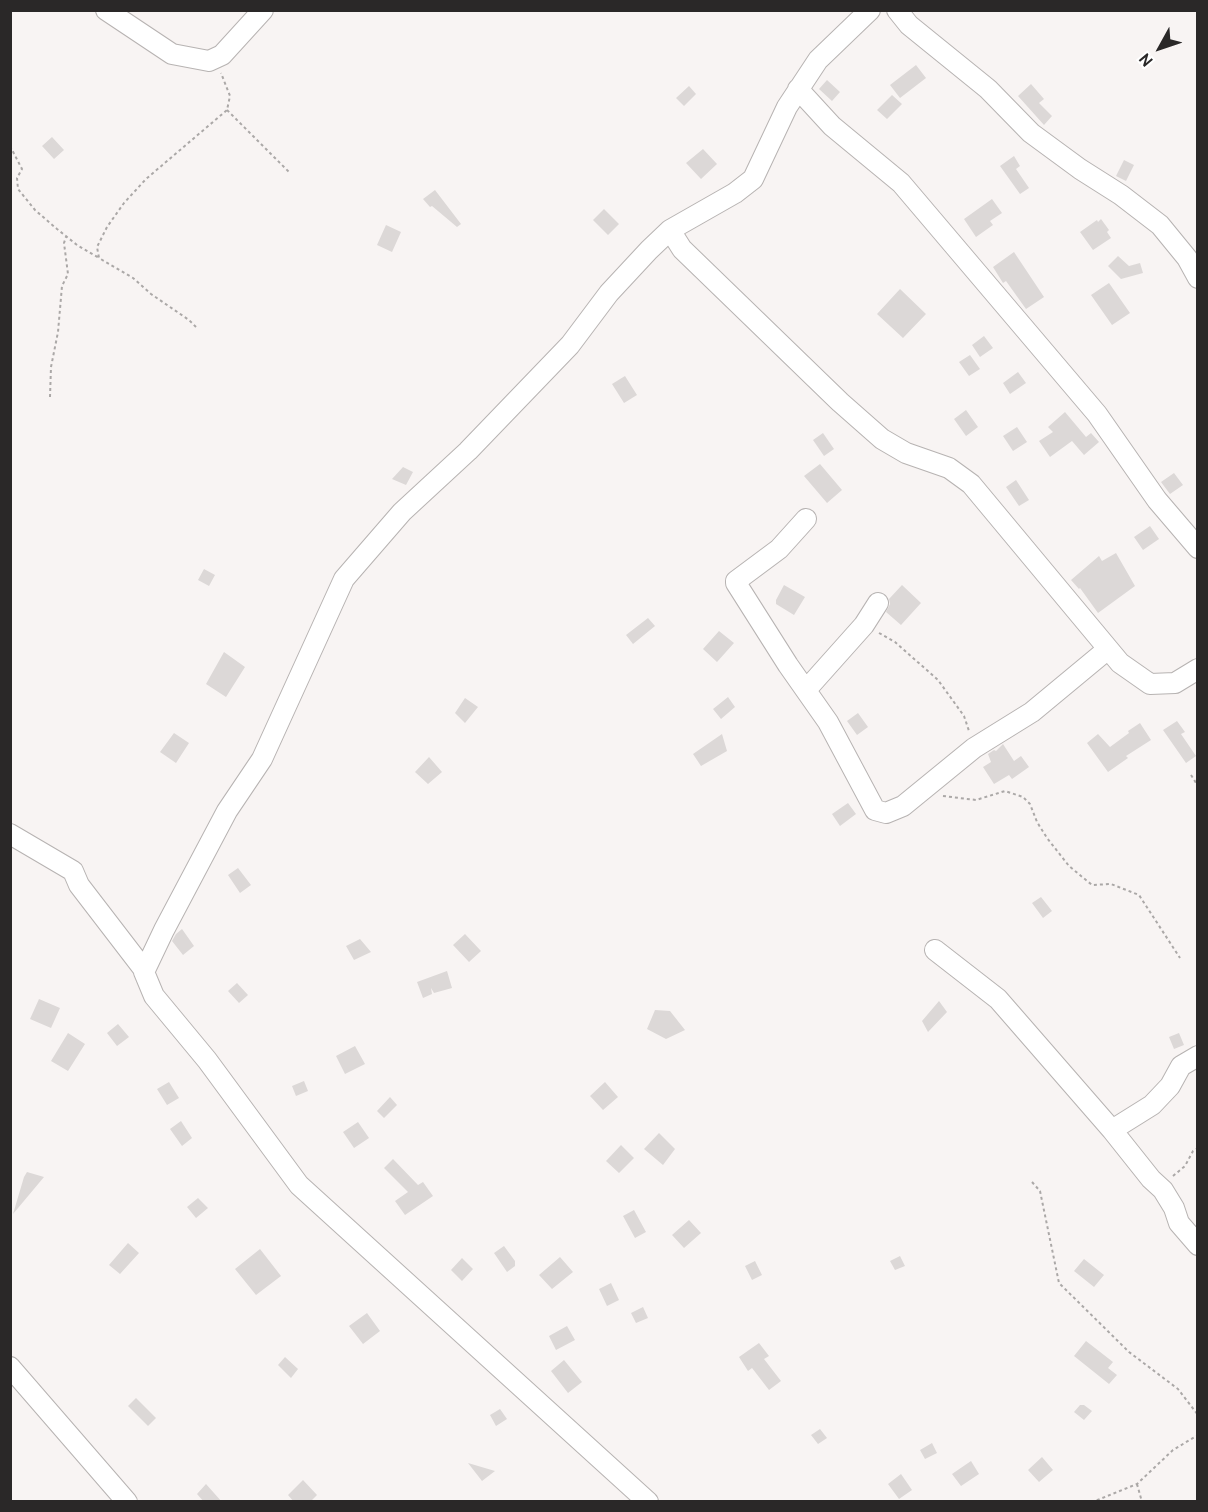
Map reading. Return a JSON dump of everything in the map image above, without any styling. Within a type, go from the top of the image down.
[{"type":"street","points":[[106,10],[172,54],[210,61],[222,55],[263,10]]},
{"type":"street","points":[[145,971],[164,930],[228,811],[262,759],[344,579],[402,512],[468,451],[570,345],[609,293],[670,230],[735,193],[753,179],[787,106],[818,60],[870,10]]},
{"type":"street","points":[[897,10],[909,25],[988,89],[1030,132],[1160,225],[1187,258],[1197,278]]},
{"type":"street","points":[[798,89],[832,126],[901,183],[1097,414],[1157,500],[1197,548]]},
{"type":"street","points":[[670,230],[682,249],[840,402],[882,439],[906,453],[949,468],[971,483],[1120,663],[1150,684],[1175,683],[1197,669]]},
{"type":"street","points":[[806,519],[779,549],[736,583],[828,722],[874,810],[886,813],[903,806],[974,748],[1032,712],[1108,649]]},
{"type":"street","points":[[806,690],[864,625],[878,603]]},
{"type":"street","points":[[10,834],[73,872],[79,885],[145,971],[154,996],[214,1069],[299,1185],[648,1502]]},
{"type":"street","points":[[935,950],[998,999],[1112,1130],[1150,1179],[1163,1190],[1174,1208],[1179,1223],[1197,1245]]},
{"type":"street","points":[[1112,1130],[1152,1105],[1170,1086],[1181,1066],[1197,1056]]},
{"type":"street","points":[[10,1367],[127,1502]]},
{"type":"path","points":[[99,258],[97,247],[107,226],[124,203],[146,179],[227,110],[230,96],[217,66],[210,61]]},
{"type":"path","points":[[227,110],[291,173]]},
{"type":"path","points":[[10,146],[22,169],[17,178],[18,189],[35,210],[66,237],[133,278],[196,327]]},
{"type":"path","points":[[50,397],[51,367],[62,286],[68,274],[64,243],[66,237]]},
{"type":"path","points":[[864,625],[895,642],[938,680],[964,716],[974,748]]},
{"type":"path","points":[[1191,775],[1197,786]]},
{"type":"path","points":[[936,798],[945,796],[976,800],[1005,791],[1023,797],[1030,804],[1047,838],[1069,866],[1092,885],[1111,884],[1139,895],[1180,958]]},
{"type":"path","points":[[1156,1183],[1171,1177],[1185,1166],[1197,1148]]},
{"type":"path","points":[[1032,1182],[1040,1191],[1059,1283],[1129,1352],[1178,1389],[1197,1415]]},
{"type":"path","points":[[1085,1502],[1095,1501],[1137,1484],[1173,1450],[1197,1435]]},
{"type":"path","points":[[1137,1484],[1142,1502]]},
{"type":"building","points":[[916,65],[926,78],[900,98],[890,85]]},
{"type":"building","points":[[827,80],[840,92],[832,101],[819,89]]},
{"type":"building","points":[[1031,84],[1044,99],[1039,103],[1052,116],[1044,125],[1018,96]]},
{"type":"building","points":[[689,86],[696,94],[684,106],[676,98]]},
{"type":"building","points":[[892,95],[902,104],[887,119],[877,110]]},
{"type":"building","points":[[52,137],[64,150],[54,159],[42,146]]},
{"type":"building","points":[[703,149],[717,164],[701,179],[686,163]]},
{"type":"building","points":[[1014,156],[1020,166],[1016,169],[1029,188],[1020,194],[1000,166]]},
{"type":"building","points":[[1124,160],[1134,165],[1126,181],[1116,176]]},
{"type":"building","points":[[435,190],[461,224],[457,227],[423,199]]},
{"type":"building","points":[[992,199],[1002,213],[990,221],[993,225],[976,237],[964,219]]},
{"type":"building","points":[[604,209],[619,224],[608,235],[593,220]]},
{"type":"building","points":[[1101,219],[1109,230],[1107,232],[1111,238],[1093,250],[1080,232]]},
{"type":"building","points":[[386,225],[401,232],[392,252],[377,245]]},
{"type":"building","points":[[1014,252],[1044,297],[1026,309],[1006,281],[1003,283],[993,267]]},
{"type":"building","points":[[1118,256],[1129,266],[1140,263],[1143,273],[1121,279],[1108,266]]},
{"type":"building","points":[[1109,283],[1130,313],[1112,325],[1091,295]]},
{"type":"building","points":[[900,289],[926,314],[903,338],[877,314]]},
{"type":"building","points":[[984,336],[993,348],[980,357],[972,345]]},
{"type":"building","points":[[970,355],[980,369],[969,376],[959,362]]},
{"type":"building","points":[[1018,372],[1026,383],[1010,394],[1003,383]]},
{"type":"building","points":[[625,376],[637,395],[624,403],[612,384]]},
{"type":"building","points":[[966,410],[978,427],[966,436],[954,419]]},
{"type":"building","points":[[1065,412],[1086,437],[1091,433],[1099,442],[1084,455],[1072,441],[1050,457],[1039,441],[1053,432],[1048,427]]},
{"type":"building","points":[[1017,427],[1027,442],[1013,451],[1003,436]]},
{"type":"building","points":[[823,433],[834,449],[824,456],[813,440]]},
{"type":"building","points":[[820,464],[842,490],[827,503],[804,476]]},
{"type":"building","points":[[403,467],[413,472],[406,485],[392,479]]},
{"type":"building","points":[[1174,473],[1183,485],[1170,494],[1161,482]]},
{"type":"building","points":[[1016,480],[1029,500],[1019,506],[1006,487]]},
{"type":"building","points":[[1150,526],[1159,539],[1143,550],[1134,537]]},
{"type":"building","points":[[1116,553],[1135,586],[1098,613],[1080,588],[1071,580],[1099,556],[1102,561]]},
{"type":"building","points":[[204,569],[215,575],[209,586],[198,580]]},
{"type":"building","points":[[784,585],[805,597],[794,615],[776,604]]},
{"type":"building","points":[[902,585],[921,603],[901,625],[886,612],[890,604],[889,599]]},
{"type":"building","points":[[648,618],[655,626],[633,644],[626,635]]},
{"type":"building","points":[[719,631],[734,643],[717,662],[703,649]]},
{"type":"building","points":[[224,652],[245,667],[226,697],[206,684]]},
{"type":"building","points":[[728,697],[735,707],[721,719],[713,709]]},
{"type":"building","points":[[465,698],[478,707],[465,723],[455,713]]},
{"type":"building","points":[[858,713],[868,727],[857,735],[847,721]]},
{"type":"building","points":[[1177,721],[1185,732],[1181,734],[1196,756],[1186,763],[1163,730]]},
{"type":"building","points":[[1140,723],[1151,740],[1126,756],[1128,758],[1108,772],[1087,743],[1098,734],[1110,747]]},
{"type":"building","points":[[174,733],[189,743],[176,763],[160,752]]},
{"type":"building","points":[[722,734],[727,751],[701,766],[693,754]]},
{"type":"building","points":[[1003,744],[1014,761],[1021,756],[1029,767],[1012,779],[1009,775],[994,784],[983,767],[991,762],[988,754],[996,751]]},
{"type":"building","points":[[429,757],[442,772],[428,784],[415,772]]},
{"type":"building","points":[[848,803],[856,814],[840,826],[832,814]]},
{"type":"building","points":[[238,868],[251,885],[240,893],[228,875]]},
{"type":"building","points":[[1041,897],[1052,911],[1043,918],[1032,903]]},
{"type":"building","points":[[182,929],[194,946],[183,955],[172,941]]},
{"type":"building","points":[[465,934],[481,951],[469,962],[453,945]]},
{"type":"building","points":[[360,939],[371,952],[354,960],[346,946]]},
{"type":"building","points":[[447,971],[452,988],[434,993],[431,988],[432,994],[423,998],[417,982]]},
{"type":"building","points":[[237,983],[248,995],[239,1003],[228,991]]},
{"type":"building","points":[[39,999],[60,1008],[51,1028],[30,1019]]},
{"type":"building","points":[[939,1001],[947,1012],[928,1032],[922,1021]]},
{"type":"building","points":[[655,1010],[670,1011],[685,1030],[666,1039],[647,1029]]},
{"type":"building","points":[[118,1024],[129,1037],[117,1046],[107,1033]]},
{"type":"building","points":[[68,1033],[85,1044],[68,1071],[51,1061]]},
{"type":"building","points":[[1179,1033],[1184,1045],[1174,1049],[1169,1037]]},
{"type":"building","points":[[355,1046],[365,1064],[345,1074],[336,1056]]},
{"type":"building","points":[[304,1081],[308,1091],[296,1096],[292,1086]]},
{"type":"building","points":[[169,1082],[179,1098],[167,1105],[157,1089]]},
{"type":"building","points":[[605,1082],[618,1097],[603,1110],[590,1096]]},
{"type":"building","points":[[390,1097],[397,1105],[384,1118],[377,1111]]},
{"type":"building","points":[[181,1121],[192,1138],[182,1146],[170,1129]]},
{"type":"building","points":[[358,1122],[369,1138],[354,1148],[343,1132]]},
{"type":"building","points":[[659,1133],[675,1149],[663,1165],[644,1149]]},
{"type":"building","points":[[621,1145],[634,1158],[619,1173],[606,1161]]},
{"type":"building","points":[[393,1159],[418,1185],[423,1182],[433,1196],[405,1215],[395,1201],[408,1192],[384,1168]]},
{"type":"building","points":[[27,1172],[44,1177],[13,1214],[24,1177]]},
{"type":"building","points":[[198,1198],[208,1208],[196,1218],[187,1207]]},
{"type":"building","points":[[634,1210],[646,1232],[635,1238],[623,1216]]},
{"type":"building","points":[[689,1220],[701,1233],[684,1248],[672,1235]]},
{"type":"building","points":[[128,1243],[139,1253],[120,1274],[109,1265]]},
{"type":"building","points":[[504,1246],[515,1261],[515,1266],[507,1272],[494,1253]]},
{"type":"building","points":[[260,1249],[281,1276],[256,1295],[235,1269]]},
{"type":"building","points":[[900,1256],[905,1266],[895,1270],[890,1261]]},
{"type":"building","points":[[560,1257],[573,1272],[552,1289],[539,1275]]},
{"type":"building","points":[[462,1258],[473,1269],[462,1281],[451,1270]]},
{"type":"building","points":[[1084,1259],[1104,1275],[1094,1287],[1074,1271]]},
{"type":"building","points":[[755,1261],[762,1275],[752,1280],[745,1266]]},
{"type":"building","points":[[611,1283],[619,1300],[607,1306],[599,1289]]},
{"type":"building","points":[[643,1307],[648,1318],[636,1323],[631,1313]]},
{"type":"building","points":[[367,1313],[380,1331],[363,1344],[349,1326]]},
{"type":"building","points":[[567,1326],[575,1340],[556,1350],[549,1336]]},
{"type":"building","points":[[1086,1341],[1113,1362],[1108,1368],[1117,1375],[1109,1384],[1074,1356]]},
{"type":"building","points":[[759,1343],[769,1356],[764,1359],[781,1381],[769,1390],[752,1368],[748,1371],[739,1357]]},
{"type":"building","points":[[285,1357],[298,1369],[291,1378],[278,1365]]},
{"type":"building","points":[[564,1360],[582,1382],[568,1393],[551,1371]]},
{"type":"building","points":[[136,1398],[156,1418],[148,1426],[128,1406]]},
{"type":"building","points":[[1080,1405],[1092,1411],[1084,1420],[1074,1412]]},
{"type":"building","points":[[500,1409],[507,1419],[496,1426],[490,1415]]},
{"type":"building","points":[[820,1429],[827,1438],[818,1444],[811,1435]]},
{"type":"building","points":[[932,1443],[937,1453],[925,1459],[920,1450]]},
{"type":"building","points":[[1042,1457],[1053,1470],[1039,1482],[1028,1470]]},
{"type":"building","points":[[971,1461],[979,1474],[961,1486],[952,1474]]},
{"type":"building","points":[[468,1463],[495,1471],[482,1481]]},
{"type":"building","points":[[901,1474],[912,1490],[899,1499],[888,1484]]},
{"type":"building","points":[[303,1480],[317,1495],[310,1502],[294,1502],[288,1495]]},
{"type":"building","points":[[206,1484],[222,1502],[204,1502],[197,1494]]}]
